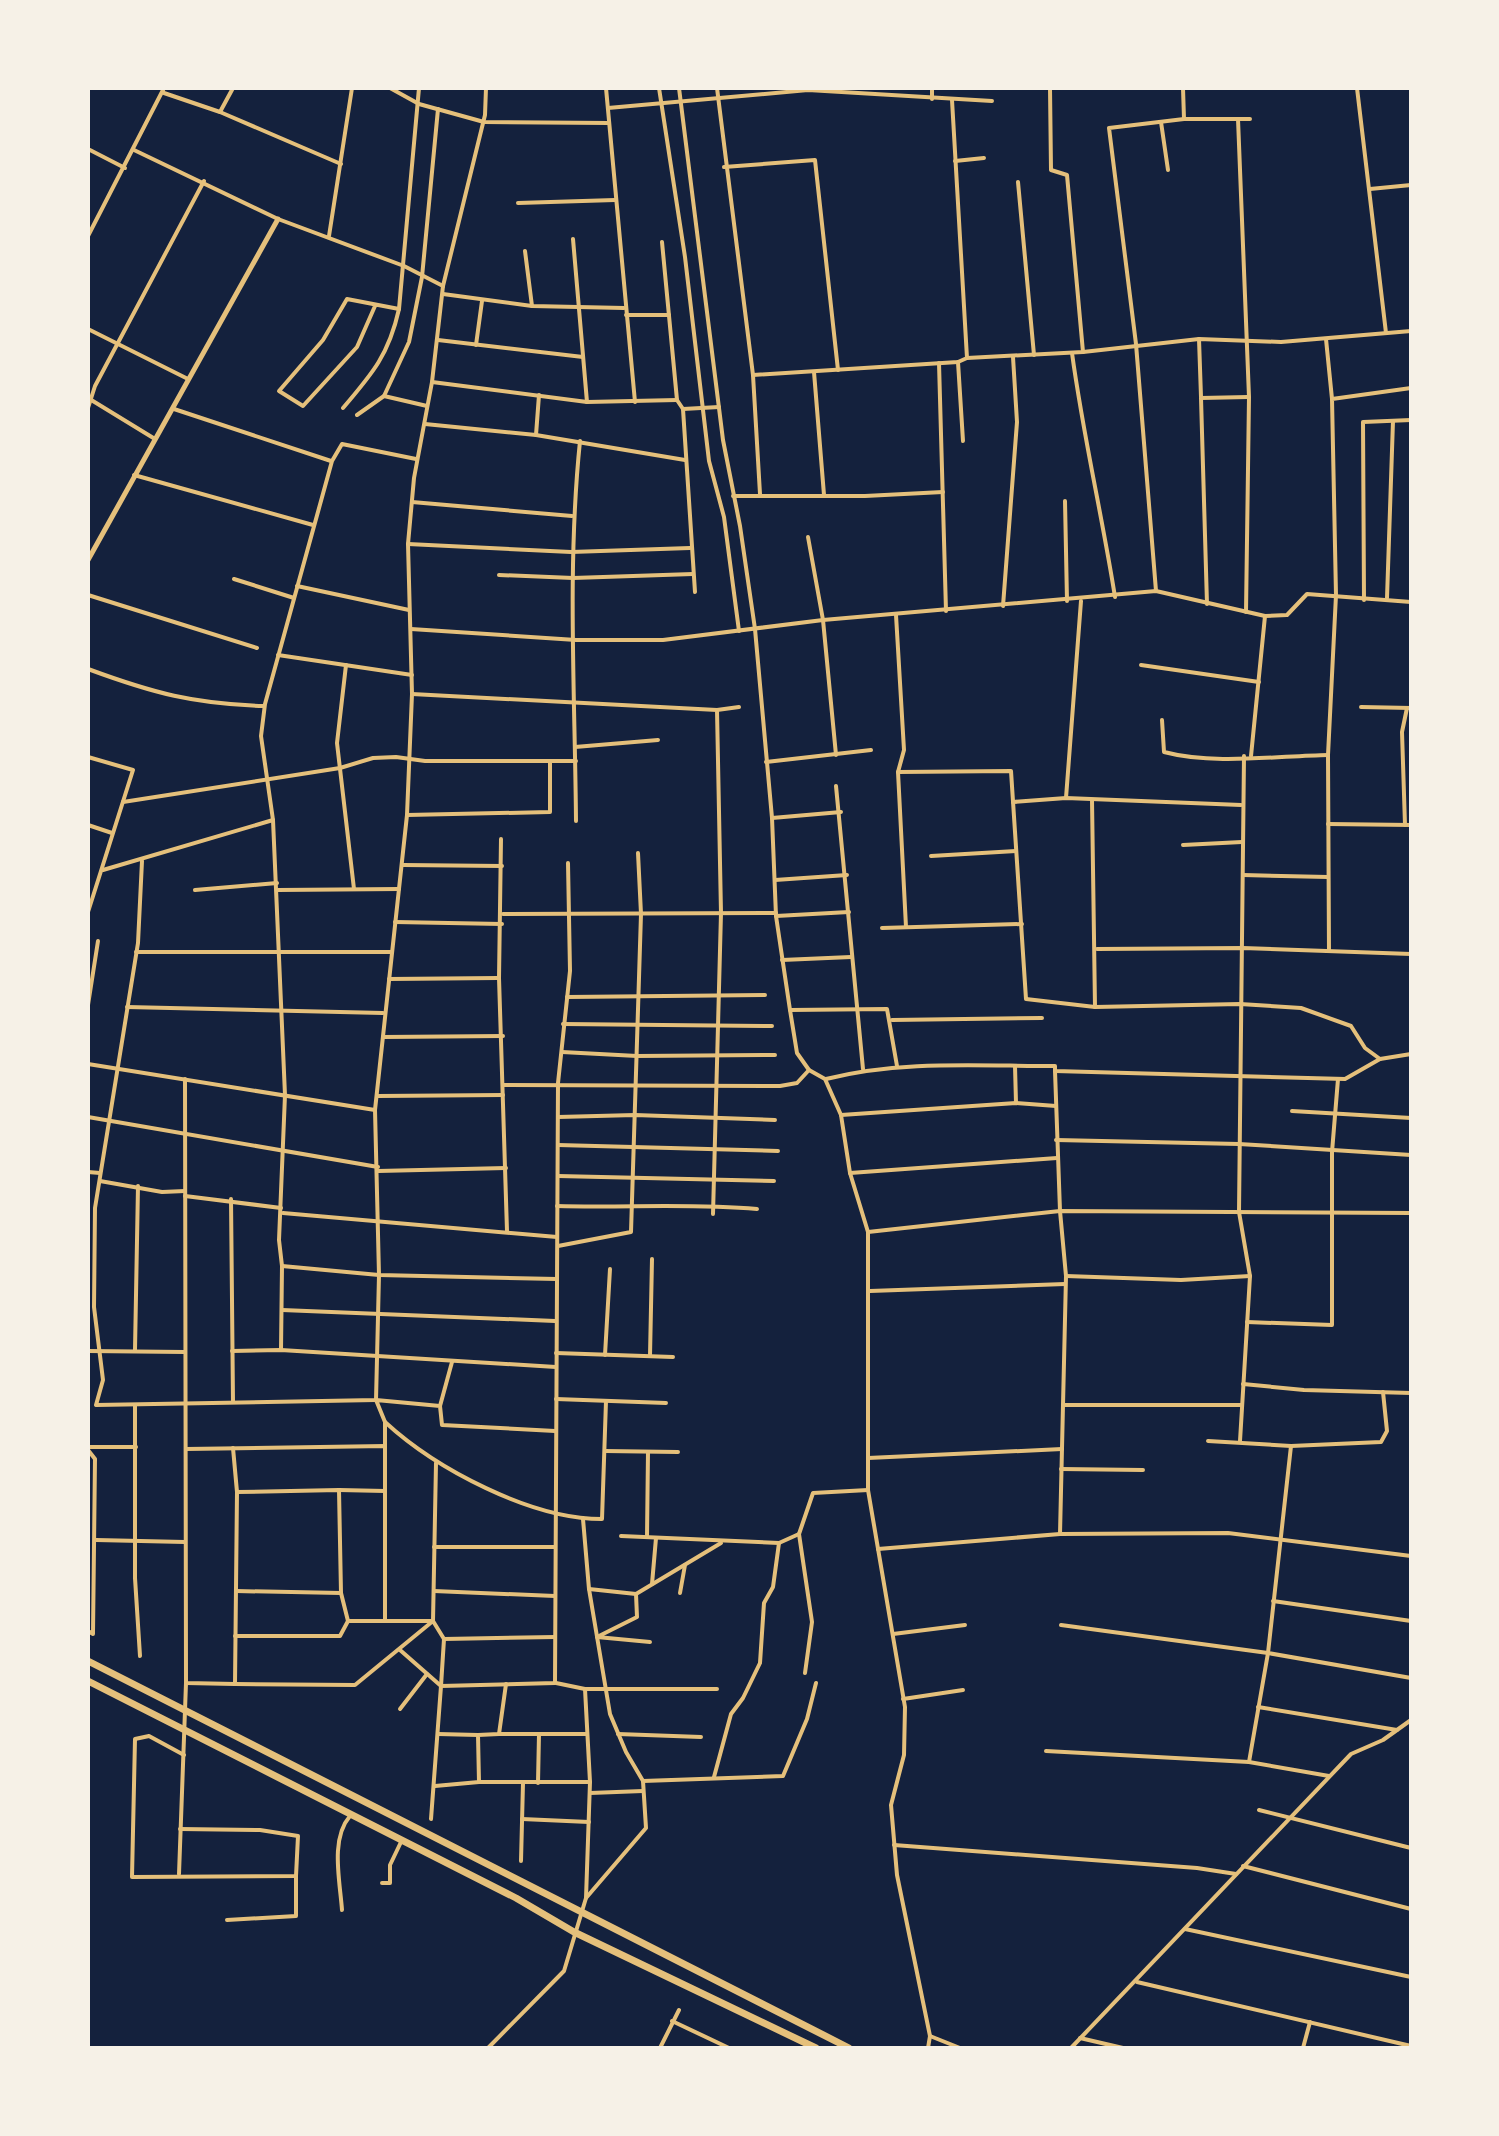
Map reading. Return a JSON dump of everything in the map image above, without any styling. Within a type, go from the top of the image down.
[{"type":"highway","points":[[88,1661],[849,2048]]},
{"type":"highway","points":[[88,1681],[402,1839],[574,1932],[816,2048]]},
{"type":"street","points":[[220,112],[233,88]]},
{"type":"street","points":[[329,237],[352,88]]},
{"type":"street","points":[[390,88],[419,104],[484,122],[609,123]]},
{"type":"street","points":[[343,408],[377,369],[391,344],[404,266],[419,88]]},
{"type":"street","points":[[385,1620],[385,1422],[376,1400],[379,1275],[375,1110],[383,1013],[407,815],[412,694],[408,544],[416,459],[432,382],[443,286],[484,122],[486,88]]},
{"type":"street","points":[[606,88],[635,402]]},
{"type":"street","points":[[659,88],[709,461],[724,517],[739,631]]},
{"type":"street","points":[[679,88],[719,407],[755,629],[772,818],[776,915],[797,1053],[809,1070],[825,1079],[841,1115],[850,1173],[868,1232],[868,1490],[903,1699],[904,1755],[891,1805],[897,1875],[930,2036],[928,2048]]},
{"type":"street","points":[[717,88],[724,167],[753,375],[760,494]]},
{"type":"street","points":[[932,88],[932,99]]},
{"type":"street","points":[[1050,88],[1051,170],[1067,175],[1083,352]]},
{"type":"street","points":[[1183,88],[1184,119]]},
{"type":"street","points":[[1357,88],[1386,333]]},
{"type":"street","points":[[608,108],[717,95],[808,90],[992,101]]},
{"type":"street","points":[[89,232],[164,91],[341,164]]},
{"type":"street","points":[[952,100],[967,358]]},
{"type":"street","points":[[357,415],[384,396],[409,342],[422,277],[438,109]]},
{"type":"street","points":[[1156,591],[1136,344],[1109,128],[1184,119],[1250,119]]},
{"type":"street","points":[[1238,119],[1240,241],[1249,397],[1246,612]]},
{"type":"street","points":[[1161,122],[1168,170]]},
{"type":"street","points":[[88,149],[125,168]]},
{"type":"street","points":[[134,150],[278,219],[404,266],[443,286]]},
{"type":"street","points":[[954,161],[984,158]]},
{"type":"street","points":[[724,167],[815,160],[838,371]]},
{"type":"street","points":[[88,408],[95,386],[204,181]]},
{"type":"street","points":[[1018,182],[1034,355]]},
{"type":"street","points":[[1370,189],[1411,185]]},
{"type":"street","points":[[518,203],[615,200]]},
{"type":"street","points":[[88,560],[278,219]]},
{"type":"street","points":[[573,239],[587,402]]},
{"type":"street","points":[[662,242],[677,400],[683,409],[695,592]]},
{"type":"street","points":[[525,251],[532,306]]},
{"type":"street","points":[[443,294],[532,306],[669,315]]},
{"type":"street","points":[[375,306],[357,347],[303,406],[279,391],[323,340],[347,299],[399,309]]},
{"type":"street","points":[[476,345],[482,301]]},
{"type":"street","points":[[88,329],[188,379]]},
{"type":"street","points":[[753,375],[1072,353],[1199,339],[1248,343],[1411,331]]},
{"type":"street","points":[[1199,339],[1207,604]]},
{"type":"street","points":[[1326,339],[1332,399],[1336,595],[1328,755],[1329,951]]},
{"type":"street","points":[[438,340],[583,357]]},
{"type":"street","points":[[1072,353],[1082,432],[1101,510],[1115,597]]},
{"type":"street","points":[[1003,606],[1017,422],[1013,357]]},
{"type":"street","points":[[958,362],[963,441]]},
{"type":"street","points":[[939,363],[946,611]]},
{"type":"street","points":[[814,372],[824,495]]},
{"type":"street","points":[[432,382],[587,402],[677,400]]},
{"type":"street","points":[[1332,399],[1411,388]]},
{"type":"street","points":[[536,435],[539,395]]},
{"type":"street","points":[[384,396],[427,406]]},
{"type":"street","points":[[1201,398],[1249,397]]},
{"type":"street","points":[[90,399],[155,439]]},
{"type":"street","points":[[683,409],[719,407]]},
{"type":"street","points":[[174,409],[332,461]]},
{"type":"street","points":[[1364,600],[1363,422],[1411,420]]},
{"type":"street","points":[[1387,599],[1393,421]]},
{"type":"street","points":[[425,424],[580,441],[685,460]]},
{"type":"street","points":[[576,821],[576,640],[571,552],[580,441]]},
{"type":"street","points":[[281,1350],[282,1266],[279,1240],[285,1095],[283,1010],[273,820],[261,736],[264,706],[332,461],[342,444],[416,459]]},
{"type":"street","points":[[134,475],[313,525]]},
{"type":"street","points":[[733,496],[943,492]]},
{"type":"street","points":[[1065,501],[1067,601]]},
{"type":"street","points":[[412,502],[572,516]]},
{"type":"street","points":[[808,537],[823,620],[836,755]]},
{"type":"street","points":[[408,544],[571,552],[691,548]]},
{"type":"street","points":[[499,575],[573,578],[693,574]]},
{"type":"street","points":[[234,579],[294,598]]},
{"type":"street","points":[[297,586],[409,610]]},
{"type":"street","points":[[411,629],[576,640],[663,640],[823,620],[1081,600],[1156,591],[1265,616],[1287,615],[1307,594],[1411,602]]},
{"type":"street","points":[[88,595],[257,648]]},
{"type":"street","points":[[1066,798],[1081,600]]},
{"type":"street","points":[[896,614],[904,750],[898,772],[906,927]]},
{"type":"street","points":[[1251,756],[1265,616]]},
{"type":"street","points":[[278,655],[412,675]]},
{"type":"street","points":[[346,665],[337,743],[354,889]]},
{"type":"street","points":[[1141,665],[1259,682]]},
{"type":"street","points":[[88,669],[160,695],[223,705],[264,706]]},
{"type":"street","points":[[412,694],[575,705],[717,710],[739,707]]},
{"type":"street","points":[[1328,824],[1408,825],[1402,732],[1409,708],[1361,707]]},
{"type":"street","points":[[713,1214],[721,913],[717,710]]},
{"type":"street","points":[[1162,720],[1164,752],[1198,761],[1244,756],[1328,755]]},
{"type":"street","points":[[575,747],[658,740]]},
{"type":"street","points":[[766,762],[871,750]]},
{"type":"street","points":[[1240,1441],[1250,1276],[1239,1212],[1243,948],[1241,805],[1244,756]]},
{"type":"street","points":[[88,757],[133,770],[103,870],[91,892],[88,912]]},
{"type":"street","points":[[123,802],[267,777],[340,768],[373,758],[576,761]]},
{"type":"street","points":[[407,815],[550,812],[550,761]]},
{"type":"street","points":[[898,772],[1011,771],[1026,999],[1095,1007],[1240,1004],[1301,1008],[1351,1026],[1365,1048],[1380,1059]]},
{"type":"street","points":[[836,786],[841,812],[851,957],[863,1069]]},
{"type":"street","points":[[1013,802],[1066,798],[1241,805]]},
{"type":"street","points":[[1092,800],[1097,949],[1095,1007]]},
{"type":"street","points":[[772,818],[841,812]]},
{"type":"street","points":[[103,870],[273,820]]},
{"type":"street","points":[[88,825],[113,834]]},
{"type":"street","points":[[501,839],[499,978],[507,1231]]},
{"type":"street","points":[[1183,845],[1242,842]]},
{"type":"street","points":[[931,856],[1016,851]]},
{"type":"street","points":[[557,1246],[631,1232],[641,914],[638,853]]},
{"type":"street","points":[[96,1405],[103,1380],[102,1351],[91,1307],[99,1181],[136,952],[142,861]]},
{"type":"street","points":[[555,1683],[558,1083],[570,971],[568,863]]},
{"type":"street","points":[[403,865],[502,866]]},
{"type":"street","points":[[775,880],[847,875]]},
{"type":"street","points":[[1242,875],[1328,877]]},
{"type":"street","points":[[195,890],[277,883]]},
{"type":"street","points":[[277,890],[399,889]]},
{"type":"street","points":[[502,914],[776,915],[850,912]]},
{"type":"street","points":[[395,922],[502,924]]},
{"type":"street","points":[[882,928],[1022,924]]},
{"type":"street","points":[[88,1005],[98,941]]},
{"type":"street","points":[[1097,949],[1243,948],[1411,954]]},
{"type":"street","points":[[136,952],[392,952]]},
{"type":"street","points":[[782,960],[851,957]]},
{"type":"street","points":[[389,979],[499,978]]},
{"type":"street","points":[[566,997],[765,995]]},
{"type":"street","points":[[127,1007],[383,1013]]},
{"type":"street","points":[[790,1010],[887,1009],[892,1020],[897,1066]]},
{"type":"street","points":[[892,1020],[1042,1018]]},
{"type":"street","points":[[563,1024],[772,1026]]},
{"type":"street","points":[[383,1037],[503,1036]]},
{"type":"street","points":[[561,1052],[637,1056],[775,1055]]},
{"type":"street","points":[[1055,1071],[1345,1079],[1380,1059],[1411,1054]]},
{"type":"street","points":[[88,1064],[375,1110]]},
{"type":"street","points":[[825,1079],[863,1069],[897,1066],[1055,1066],[1056,1140],[1066,1276],[1060,1534]]},
{"type":"street","points":[[1015,1066],[1016,1103]]},
{"type":"street","points":[[503,1085],[558,1083],[636,1087],[797,1083],[809,1070]]},
{"type":"street","points":[[179,1874],[188,1710],[185,1079]]},
{"type":"street","points":[[1247,1322],[1332,1325],[1332,1152],[1338,1079]]},
{"type":"street","points":[[377,1096],[503,1095]]},
{"type":"street","points":[[841,1115],[1016,1103],[1056,1106]]},
{"type":"street","points":[[1292,1111],[1411,1118]]},
{"type":"street","points":[[558,1117],[635,1115],[775,1120]]},
{"type":"street","points":[[88,1117],[378,1169],[506,1168]]},
{"type":"street","points":[[1056,1140],[1239,1144],[1411,1155]]},
{"type":"street","points":[[558,1145],[778,1151]]},
{"type":"street","points":[[850,1173],[1057,1158]]},
{"type":"street","points":[[88,1172],[100,1173]]},
{"type":"street","points":[[558,1176],[774,1181]]},
{"type":"street","points":[[99,1181],[231,1199],[257,1207],[378,1222],[557,1237]]},
{"type":"street","points":[[135,1350],[138,1186]]},
{"type":"street","points":[[231,1199],[233,1402]]},
{"type":"street","points":[[557,1206],[631,1208],[714,1205],[757,1209]]},
{"type":"street","points":[[868,1232],[1060,1211],[1411,1213]]},
{"type":"street","points":[[650,1356],[652,1259]]},
{"type":"street","points":[[282,1266],[379,1275],[557,1279]]},
{"type":"street","points":[[88,1267],[95,1267]]},
{"type":"street","points":[[605,1355],[610,1269]]},
{"type":"street","points":[[1066,1276],[1181,1280],[1250,1276]]},
{"type":"street","points":[[870,1291],[1065,1284]]},
{"type":"street","points":[[282,1310],[556,1321]]},
{"type":"street","points":[[232,1351],[281,1350],[556,1367]]},
{"type":"street","points":[[88,1351],[185,1352]]},
{"type":"street","points":[[556,1353],[673,1357]]},
{"type":"street","points":[[452,1362],[440,1406],[442,1425],[555,1431]]},
{"type":"street","points":[[1243,1384],[1411,1393]]},
{"type":"street","points":[[1208,1441],[1291,1446],[1381,1442],[1387,1431],[1383,1392]]},
{"type":"street","points":[[556,1399],[666,1403]]},
{"type":"street","points":[[88,1405],[376,1400],[440,1406]]},
{"type":"street","points":[[385,1422],[436,1463],[554,1513],[602,1519],[606,1401]]},
{"type":"street","points":[[135,1405],[135,1542],[140,1656]]},
{"type":"street","points":[[1063,1405],[1242,1405]]},
{"type":"street","points":[[185,1449],[385,1446]]},
{"type":"street","points":[[1249,1762],[1268,1653],[1291,1446]]},
{"type":"street","points":[[88,1448],[136,1447]]},
{"type":"street","points":[[88,1448],[95,1459],[96,1586],[93,1634],[88,1631]]},
{"type":"street","points":[[233,1448],[237,1492],[235,1684]]},
{"type":"street","points":[[868,1458],[1062,1449]]},
{"type":"street","points":[[605,1451],[678,1452]]},
{"type":"street","points":[[647,1538],[648,1452]]},
{"type":"street","points":[[431,1819],[444,1639],[433,1621],[436,1463]]},
{"type":"street","points":[[1061,1469],[1143,1470]]},
{"type":"street","points":[[235,1636],[340,1636],[348,1621],[341,1593],[339,1490]]},
{"type":"street","points":[[805,1673],[812,1622],[799,1534],[813,1493],[868,1490]]},
{"type":"street","points":[[237,1492],[385,1491]]},
{"type":"street","points":[[583,1519],[589,1589],[610,1714],[643,1781],[646,1828],[586,1898]]},
{"type":"street","points":[[88,1522],[95,1523]]},
{"type":"street","points":[[878,1549],[1060,1534],[1228,1533],[1411,1556]]},
{"type":"street","points":[[621,1536],[779,1543],[799,1534]]},
{"type":"street","points":[[652,1585],[656,1538]]},
{"type":"street","points":[[95,1540],[185,1542]]},
{"type":"street","points":[[589,1589],[636,1594],[723,1542]]},
{"type":"street","points":[[714,1777],[731,1714],[743,1698],[760,1663],[764,1603],[773,1587],[779,1543]]},
{"type":"street","points":[[434,1547],[555,1547]]},
{"type":"street","points":[[680,1593],[685,1565]]},
{"type":"street","points":[[88,1586],[96,1586]]},
{"type":"street","points":[[236,1591],[341,1593]]},
{"type":"street","points":[[434,1591],[555,1596]]},
{"type":"street","points":[[597,1637],[637,1617],[636,1594]]},
{"type":"street","points":[[1273,1601],[1411,1621]]},
{"type":"street","points":[[348,1621],[433,1621]]},
{"type":"street","points":[[186,1683],[355,1685],[433,1621]]},
{"type":"street","points":[[893,1634],[965,1625]]},
{"type":"street","points":[[1061,1625],[1268,1653],[1411,1678]]},
{"type":"street","points":[[444,1639],[555,1637]]},
{"type":"street","points":[[597,1637],[650,1642]]},
{"type":"street","points":[[400,1650],[441,1686],[555,1683],[585,1689],[717,1689]]},
{"type":"street","points":[[400,1709],[427,1674]]},
{"type":"street","points":[[643,1781],[783,1776],[807,1719],[816,1683]]},
{"type":"street","points":[[499,1734],[506,1684]]},
{"type":"street","points":[[488,2048],[564,1971],[586,1898],[590,1782],[585,1689]]},
{"type":"street","points":[[903,1699],[963,1690]]},
{"type":"street","points":[[1258,1707],[1397,1730]]},
{"type":"street","points":[[1071,2048],[1351,1754],[1411,1720]]},
{"type":"street","points":[[438,1734],[587,1734]]},
{"type":"street","points":[[538,1783],[539,1734]]},
{"type":"street","points":[[618,1734],[701,1737]]},
{"type":"street","points":[[478,1735],[479,1782]]},
{"type":"street","points":[[184,1755],[149,1736],[135,1739],[132,1877],[179,1874],[296,1876]]},
{"type":"street","points":[[1046,1751],[1249,1762],[1329,1776]]},
{"type":"street","points":[[435,1786],[479,1782],[590,1782]]},
{"type":"street","points":[[521,1861],[523,1783]]},
{"type":"street","points":[[590,1793],[644,1790]]},
{"type":"street","points":[[1259,1810],[1290,1815],[1411,1848]]},
{"type":"street","points":[[342,1910],[341,1826],[352,1814]]},
{"type":"street","points":[[522,1819],[589,1822]]},
{"type":"street","points":[[180,1829],[260,1830],[298,1836],[296,1916],[227,1920]]},
{"type":"street","points":[[382,1883],[390,1883],[390,1865],[402,1839]]},
{"type":"street","points":[[894,1845],[1197,1868],[1236,1874]]},
{"type":"street","points":[[1243,1866],[1411,1909]]},
{"type":"street","points":[[1185,1929],[1411,1977]]},
{"type":"street","points":[[1136,1982],[1411,2046]]},
{"type":"street","points":[[660,2048],[679,2010]]},
{"type":"street","points":[[672,2021],[729,2048]]},
{"type":"street","points":[[1303,2048],[1310,2022]]},
{"type":"street","points":[[930,2036],[960,2048]]},
{"type":"street","points":[[1080,2038],[1123,2048]]}]
